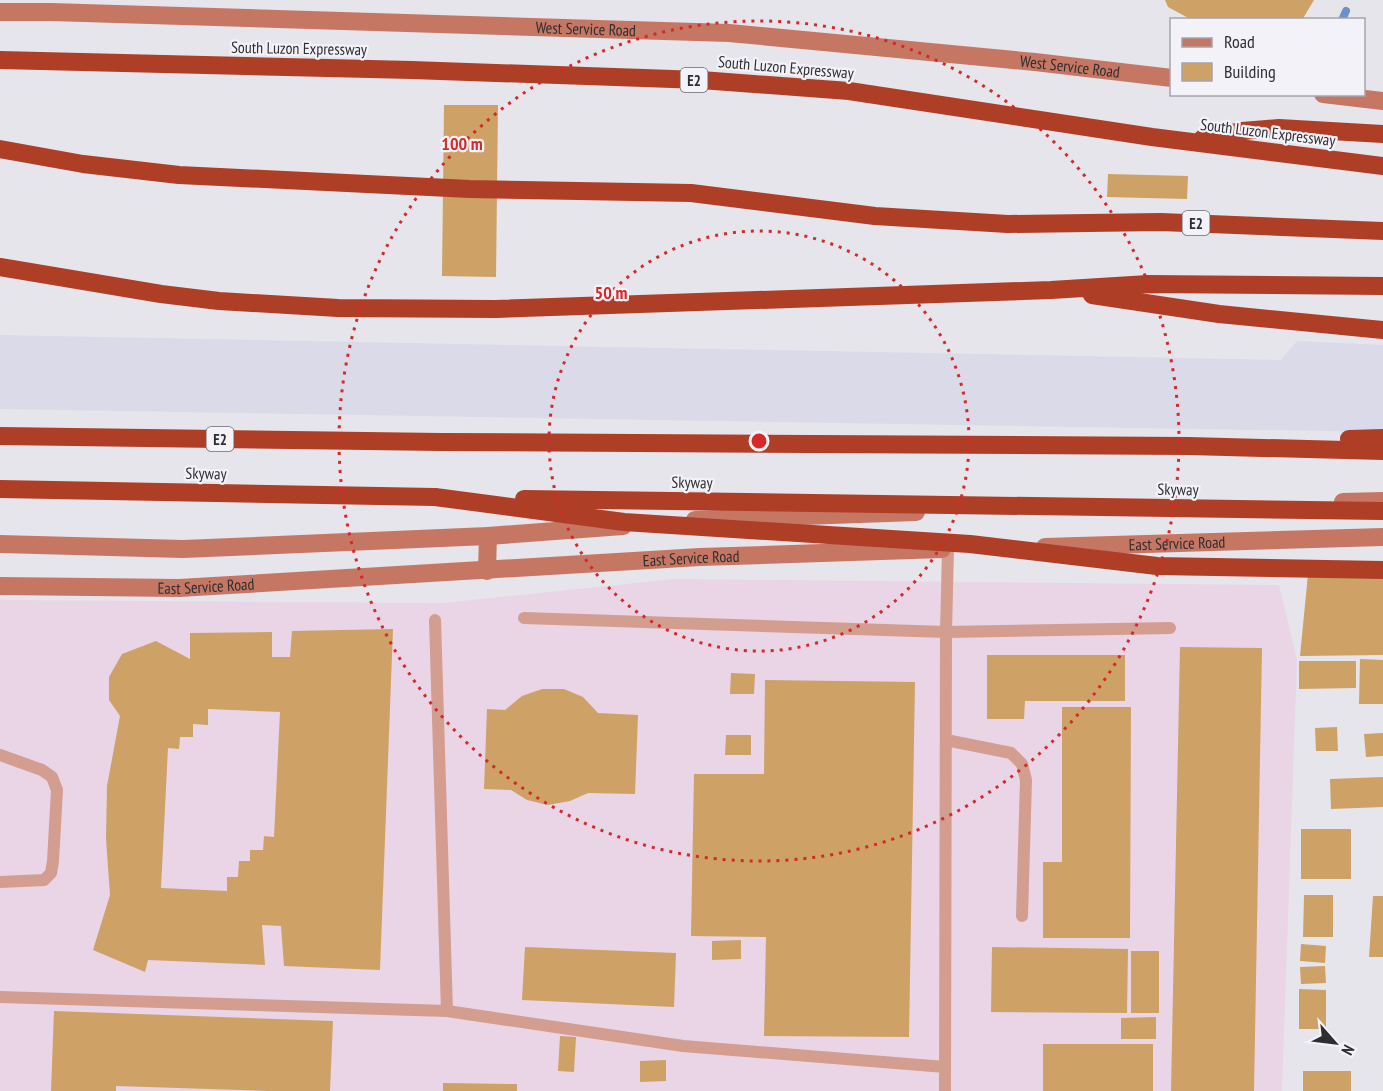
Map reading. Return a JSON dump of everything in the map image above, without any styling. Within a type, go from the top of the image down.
[{"type":"highway","name":"South Luzon Expressway","points":[[0,60],[423,70],[701,80],[849,91],[1185,141],[1383,166]]},
{"type":"highway","points":[[1185,141],[1242,131],[1279,128],[1383,134]]},
{"type":"highway","name":"E2","points":[[0,149],[83,164],[179,176],[470,189],[691,193],[875,216],[1008,224],[1161,222],[1383,231]]},
{"type":"highway","points":[[0,267],[161,294],[219,301],[328,308],[496,309],[1051,290],[1149,284],[1383,286]]},
{"type":"highway","points":[[1051,290],[1219,314],[1383,330]]},
{"type":"highway","name":"Skyway","points":[[0,436],[441,442],[1189,446],[1383,451]]},
{"type":"highway","points":[[1189,446],[1383,438]]},
{"type":"highway","name":"Skyway","points":[[0,489],[1383,511]]},
{"type":"highway","points":[[435,497],[624,522],[970,544],[1157,566],[1383,570]]},
{"type":"main road","name":"West Service Road","points":[[0,12],[729,33],[1035,62],[1170,78]]},
{"type":"main road","points":[[1340,96],[1383,101]]},
{"type":"main road","points":[[0,544],[183,549],[488,536],[693,520],[945,511],[1383,501]]},
{"type":"main road","points":[[487,571],[488,536]]},
{"type":"main road","name":"East Service Road","points":[[0,586],[180,588],[487,571],[700,556],[1383,537]]},
{"type":"lane","points":[[945,1091],[948,549]]},
{"type":"lane","points":[[524,618],[946,632],[1170,628]]},
{"type":"lane","points":[[435,620],[447,1011]]},
{"type":"lane","points":[[946,740],[1011,753],[1022,764],[1026,780],[1022,916]]},
{"type":"lane","points":[[0,754],[42,770],[52,777],[57,790],[51,873],[44,880],[0,882]]},
{"type":"lane","points":[[0,997],[447,1011],[683,1046],[945,1067]]},
{"type":"shaded area","points":[[0,335],[1281,360],[1297,341],[1383,345],[1383,432],[0,409]]},
{"type":"shaded area","points":[[674,579],[1279,585],[1297,659],[1282,1091],[0,1091],[0,600],[442,603]]},
{"type":"building","points":[[1165,0],[1314,0],[1303,18],[1188,18],[1168,7]]},
{"type":"building","points":[[444,105],[498,105],[496,277],[442,276]]},
{"type":"building","points":[[1108,174],[1188,176],[1187,199],[1107,197]]},
{"type":"building","points":[[1308,574],[1383,575],[1383,655],[1300,656]]},
{"type":"building","points":[[393,629],[380,970],[284,966],[281,926],[262,925],[265,965],[148,960],[145,972],[93,950],[110,895],[106,839],[107,786],[120,716],[109,700],[109,677],[122,654],[156,641],[190,659],[190,633],[272,632],[272,657],[290,657],[292,631]],"holes":[[[208,709],[280,712],[274,837],[264,836],[263,850],[250,850],[250,861],[239,861],[238,877],[227,877],[227,891],[161,888],[168,748],[179,749],[180,737],[193,737],[193,724],[208,725]]]},
{"type":"building","points":[[1180,647],[1262,648],[1254,1091],[1171,1091]]},
{"type":"building","points":[[987,655],[1125,655],[1125,701],[1025,701],[1024,719],[987,719]]},
{"type":"building","points":[[1360,659],[1383,660],[1383,704],[1359,704]]},
{"type":"building","points":[[1299,661],[1356,661],[1356,688],[1299,689]]},
{"type":"building","points":[[731,673],[755,674],[754,694],[730,694]]},
{"type":"building","points":[[765,680],[915,682],[909,1037],[764,1036],[766,937],[691,936],[694,774],[764,774]]},
{"type":"building","points":[[542,689],[564,689],[583,697],[598,713],[638,715],[635,794],[588,793],[570,801],[548,805],[527,800],[511,790],[484,789],[487,709],[505,710],[522,696]]},
{"type":"building","points":[[1062,707],[1131,707],[1130,938],[1043,938],[1043,862],[1062,862]]},
{"type":"building","points":[[1337,727],[1338,751],[1316,751],[1315,728]]},
{"type":"building","points":[[1383,733],[1383,756],[1366,757],[1364,734]]},
{"type":"building","points":[[726,735],[751,735],[751,755],[725,755]]},
{"type":"building","points":[[1383,777],[1383,807],[1331,809],[1330,779]]},
{"type":"building","points":[[1301,829],[1351,829],[1351,879],[1301,879]]},
{"type":"building","points":[[1304,895],[1333,895],[1333,937],[1303,937]]},
{"type":"building","points":[[1373,896],[1383,896],[1383,957],[1369,957]]},
{"type":"building","points":[[741,940],[741,959],[712,960],[712,941]]},
{"type":"building","points":[[1301,944],[1326,946],[1325,963],[1300,961]]},
{"type":"building","points":[[525,947],[676,953],[674,1007],[522,1000]]},
{"type":"building","points":[[992,947],[1128,949],[1127,1013],[991,1012]]},
{"type":"building","points":[[1131,951],[1159,951],[1159,1013],[1131,1013]]},
{"type":"building","points":[[1325,966],[1326,983],[1301,984],[1300,967]]},
{"type":"building","points":[[1299,989],[1326,990],[1326,1029],[1299,1029]]},
{"type":"building","points":[[54,1011],[333,1021],[330,1091],[116,1086],[116,1091],[51,1091]]},
{"type":"building","points":[[1156,1017],[1156,1039],[1121,1039],[1121,1018]]},
{"type":"building","points":[[560,1036],[576,1037],[574,1072],[558,1071]]},
{"type":"building","points":[[1043,1044],[1153,1044],[1153,1091],[1043,1091]]},
{"type":"building","points":[[666,1060],[666,1081],[640,1082],[640,1061]]},
{"type":"building","points":[[1303,1071],[1351,1071],[1351,1091],[1303,1091]]},
{"type":"building","points":[[443,1083],[517,1084],[517,1091],[443,1091]]},
{"type":"waterway","points":[[1343,18],[1346,11]]}]
